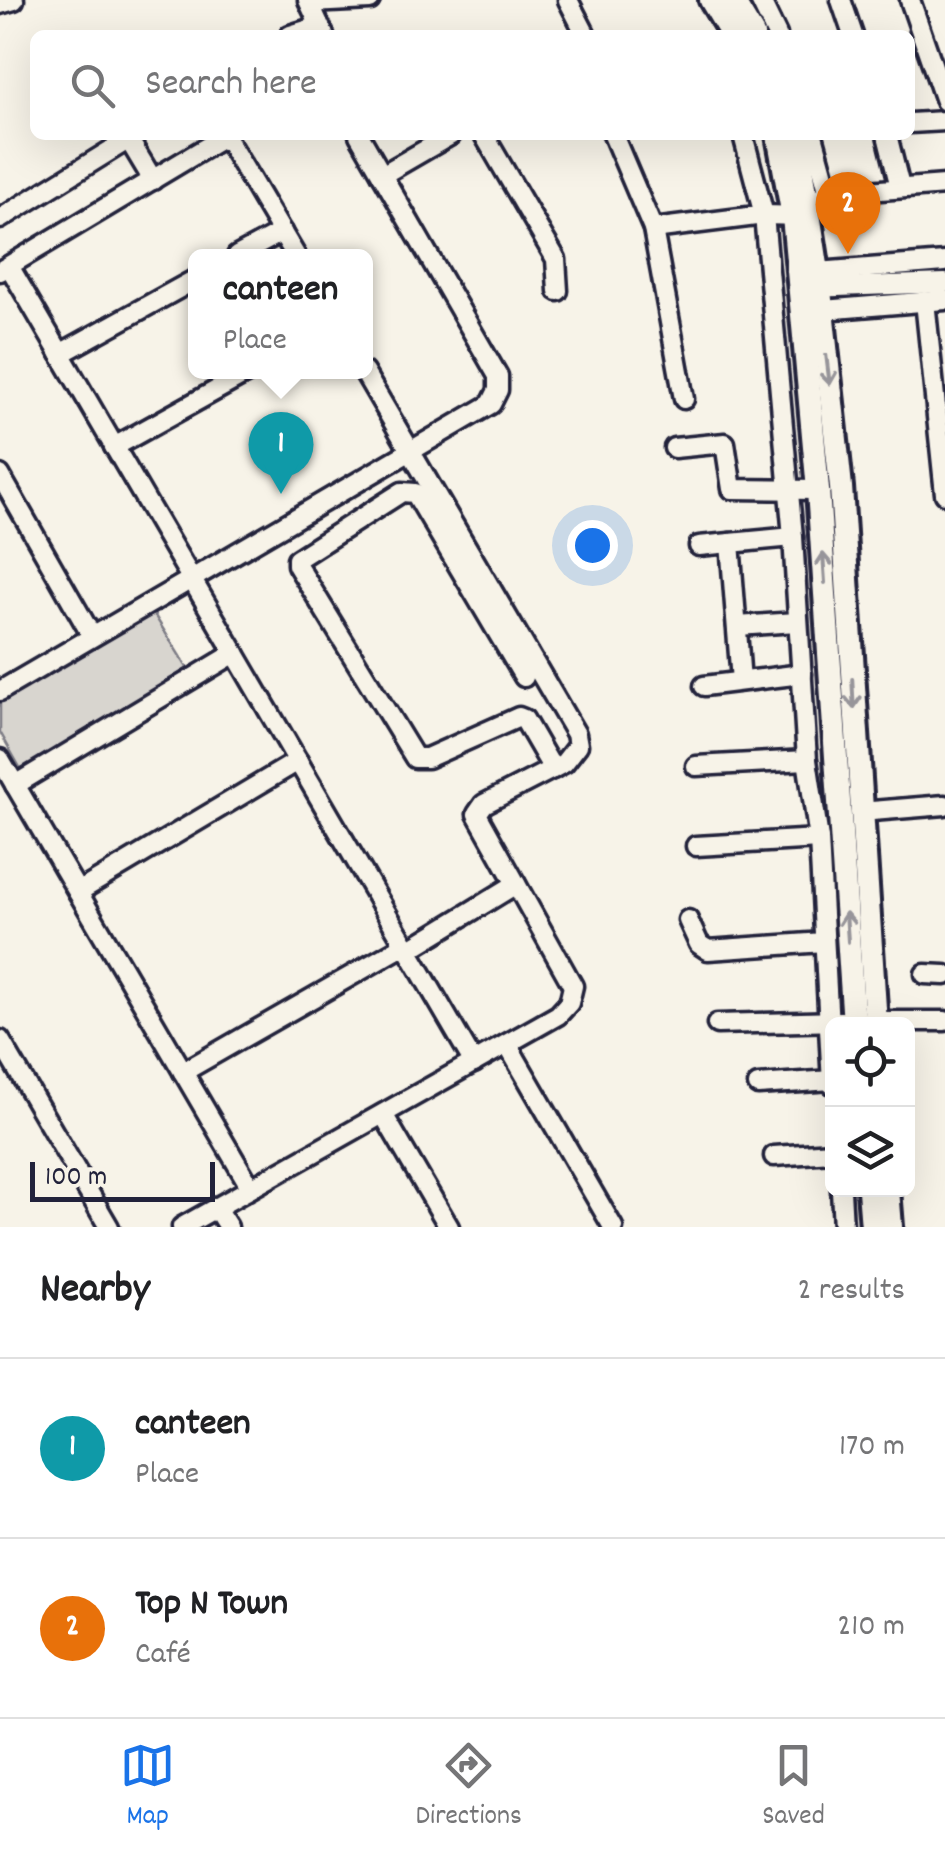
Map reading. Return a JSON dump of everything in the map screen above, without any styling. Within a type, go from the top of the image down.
[{"type":"main road","points":[[711,0],[733,30]]},
{"type":"main road","points":[[732,0],[736,30]]},
{"type":"main road","points":[[780,140],[810,207]]},
{"type":"main road","points":[[797,140],[810,207],[818,490],[864,1017]]},
{"type":"main road","points":[[812,294],[841,487],[860,812],[865,1017]]},
{"type":"main road","points":[[869,1197],[872,1227]]},
{"type":"main road","points":[[889,1197],[891,1227]]},
{"type":"street","points":[[0,4],[14,0]]},
{"type":"street","points":[[322,30],[310,2],[370,0]]},
{"type":"street","points":[[568,0],[583,30]]},
{"type":"street","points":[[760,0],[775,30]]},
{"type":"street","points":[[842,0],[851,30]]},
{"type":"street","points":[[910,0],[945,100]]},
{"type":"street","points":[[915,123],[945,121]]},
{"type":"street","points":[[0,219],[123,140]]},
{"type":"street","points":[[130,140],[152,180]]},
{"type":"street","points":[[218,140],[3,267],[60,354],[474,1063]]},
{"type":"street","points":[[229,140],[292,249]]},
{"type":"street","points":[[0,691],[491,404],[498,390],[498,376],[361,140]]},
{"type":"street","points":[[382,175],[442,140]]},
{"type":"street","points":[[487,140],[556,259],[558,291]]},
{"type":"street","points":[[615,140],[653,229],[684,399]]},
{"type":"street","points":[[744,140],[764,216],[793,537],[807,760],[819,838],[830,1017]]},
{"type":"street","points":[[810,207],[813,140]]},
{"type":"street","points":[[887,140],[900,187]]},
{"type":"street","points":[[653,229],[764,216],[900,187],[945,185]]},
{"type":"street","points":[[251,249],[282,232]]},
{"type":"street","points":[[812,294],[945,262]]},
{"type":"street","points":[[812,294],[945,282]]},
{"type":"street","points":[[60,354],[188,283]]},
{"type":"street","points":[[812,294],[945,300]]},
{"type":"street","points":[[926,301],[939,386],[945,494]]},
{"type":"street","points":[[114,447],[236,379]]},
{"type":"street","points":[[182,1227],[558,1015],[572,996],[572,986],[477,814],[484,804],[573,755],[578,746],[576,734],[402,455],[367,379]]},
{"type":"street","points":[[674,448],[725,443],[732,489],[818,490]]},
{"type":"street","points":[[402,455],[409,490],[524,677]]},
{"type":"street","points":[[0,475],[92,636]]},
{"type":"street","points":[[409,490],[297,559],[297,566],[416,758],[426,758],[519,717],[524,719],[553,769]]},
{"type":"street","points":[[698,546],[793,537]]},
{"type":"street","points":[[730,543],[741,681]]},
{"type":"street","points":[[737,626],[797,622]]},
{"type":"street","points":[[15,785],[235,653]]},
{"type":"street","points":[[704,686],[802,674]]},
{"type":"street","points":[[0,759],[251,1188]]},
{"type":"street","points":[[696,766],[807,760]]},
{"type":"street","points":[[78,892],[298,761]]},
{"type":"street","points":[[860,812],[945,806]]},
{"type":"street","points":[[696,846],[819,838]]},
{"type":"street","points":[[183,1072],[516,884]]},
{"type":"street","points":[[688,920],[699,944],[708,950],[824,942]]},
{"type":"street","points":[[924,974],[945,974]]},
{"type":"street","points":[[915,1020],[942,1019]]},
{"type":"street","points":[[717,1024],[825,1020]]},
{"type":"street","points":[[0,1040],[109,1227]]},
{"type":"street","points":[[507,1044],[612,1227]]},
{"type":"street","points":[[758,1085],[825,1082]]},
{"type":"street","points":[[383,1114],[448,1227]]},
{"type":"street","points":[[774,1156],[825,1152]]},
{"type":"street","points":[[841,1197],[842,1227]]},
{"type":"street","points":[[216,1208],[228,1227]]},
{"type":"shaded area","points":[[150,608],[188,669],[22,771],[0,732],[0,701]]},
{"type":"place","name":"Top N Town","points":[[848,254]]},
{"type":"place","name":"canteen","points":[[281,494]]}]
